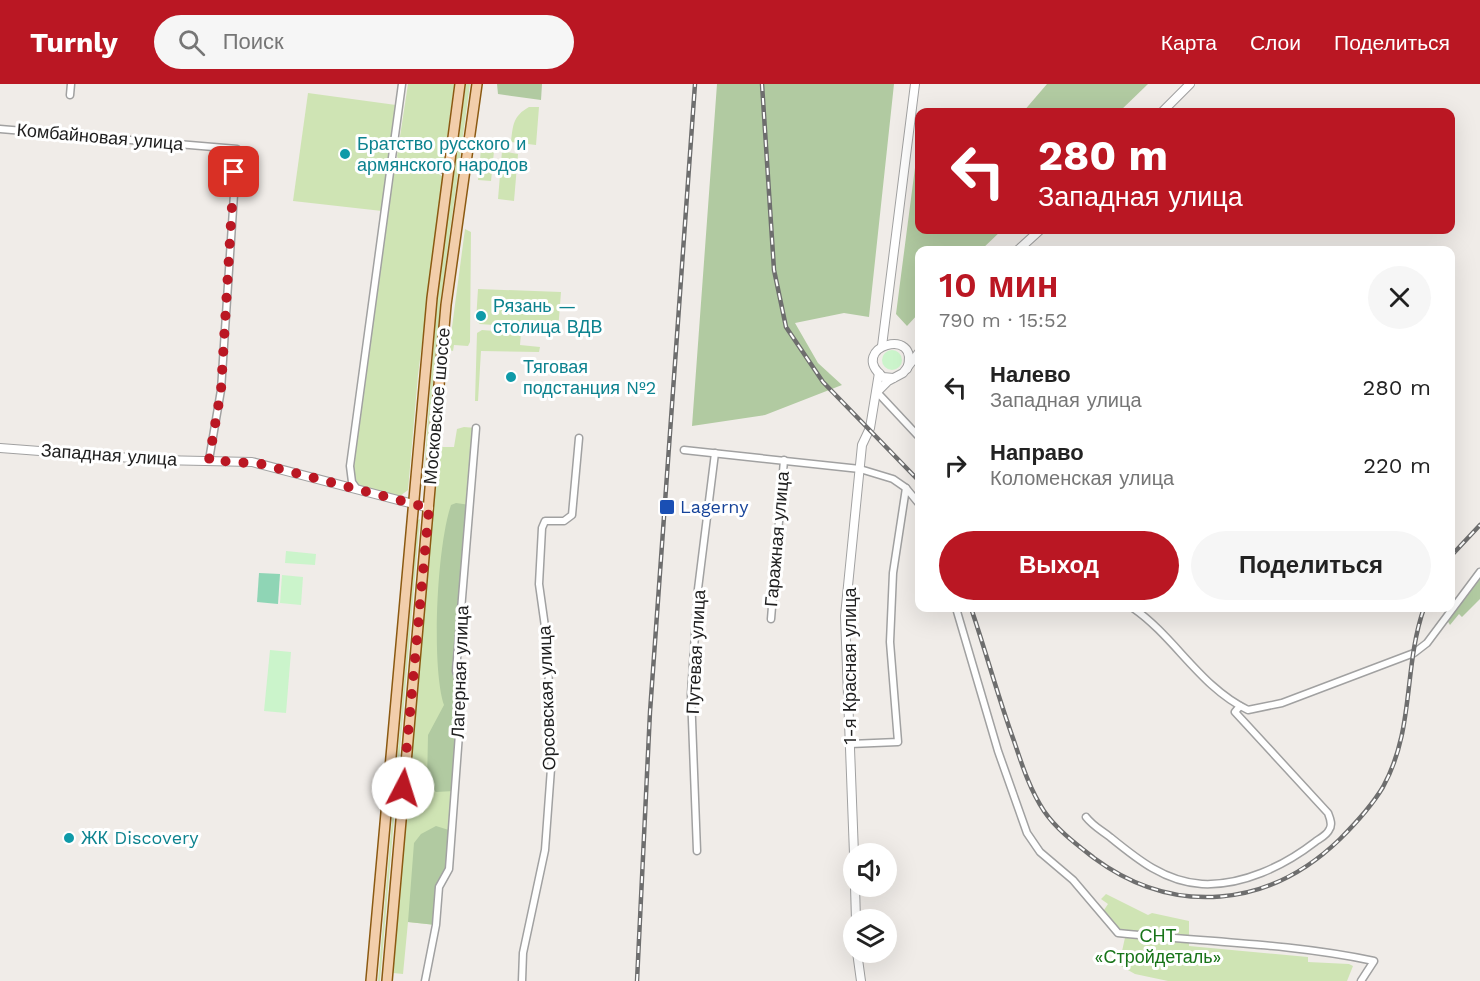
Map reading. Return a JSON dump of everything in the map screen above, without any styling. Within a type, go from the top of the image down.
[{"type":"main road","name":"Московское шоссе","points":[[371,981],[413,504],[447,170],[460,84]]},
{"type":"main road","name":"Московское шоссе","points":[[387,981],[446,305],[477,84]]},
{"type":"street","points":[[70,95],[71,84]]},
{"type":"street","points":[[358,490],[352,482],[350,466],[402,84]]},
{"type":"street","points":[[893,378],[879,373],[874,361],[882,346],[915,84]]},
{"type":"street","points":[[1166,108],[1190,84]]},
{"type":"street","name":"Комбайновая улица","points":[[0,129],[237,149],[221,390],[209,460]]},
{"type":"street","points":[[392,164],[447,170]]},
{"type":"street","points":[[1022,246],[1036,234]]},
{"type":"street","points":[[884,328],[892,343],[906,352],[915,351]]},
{"type":"street","points":[[882,346],[892,343]]},
{"type":"street","points":[[906,352],[907,369]]},
{"type":"street","points":[[915,358],[907,369],[877,392],[915,433]]},
{"type":"street","name":"1-я Красная улица","points":[[854,843],[845,616],[862,445],[870,428],[879,373]]},
{"type":"street","name":"Лагерная улица","points":[[425,981],[436,925],[439,887],[449,869],[462,706],[461,688],[456,671],[476,428]]},
{"type":"street","name":"Орсовская улица","points":[[522,981],[523,953],[545,850],[552,755],[547,641],[539,584],[542,528],[545,521],[564,521],[572,515],[579,438]]},
{"type":"street","name":"Западная улица","points":[[0,448],[158,460],[252,462],[429,508]]},
{"type":"street","points":[[684,450],[860,469],[893,479],[906,488],[915,499]]},
{"type":"street","name":"Путевая улица","points":[[698,852],[692,694],[698,589],[715,453]]},
{"type":"street","name":"Гаражная улица","points":[[771,619],[784,459]]},
{"type":"street","points":[[850,744],[898,742],[890,642],[893,573],[906,488]]},
{"type":"street","points":[[1455,605],[1480,572]]},
{"type":"street","points":[[957,612],[998,751],[1027,833],[1040,852],[1073,880],[1118,933],[1248,943],[1338,954],[1374,961],[1361,981]]},
{"type":"street","points":[[1138,612],[1149,620],[1204,679],[1248,710],[1282,703],[1414,654],[1427,643],[1450,612]]},
{"type":"street","points":[[1086,817],[1092,826],[1143,865],[1176,879],[1201,884],[1233,881],[1260,874],[1304,850],[1329,830],[1332,822],[1328,813],[1235,712],[1240,706]]},
{"type":"street","points":[[859,963],[861,981]]},
{"type":"green space","points":[[408,84],[454,84],[445,155],[441,165],[399,162],[397,156]]},
{"type":"green space","points":[[466,84],[470,84],[441,298],[422,498],[437,297]]},
{"type":"green space","points":[[497,84],[542,84],[541,100],[498,94]]},
{"type":"green space","points":[[717,84],[894,84],[869,317],[844,313],[795,323],[818,363],[842,385],[765,415],[692,426]]},
{"type":"green space","points":[[1047,84],[1148,84],[1123,108],[1026,108]]},
{"type":"green space","points":[[308,93],[396,105],[382,211],[293,201]]},
{"type":"green space","points":[[529,107],[539,107],[536,145],[511,142],[515,122],[520,114]]},
{"type":"green space","points":[[481,149],[494,151],[491,181],[478,180]]},
{"type":"green space","points":[[502,151],[518,154],[514,201],[498,199]]},
{"type":"green space","points":[[404,168],[436,172],[443,177],[418,375],[408,490],[400,496],[362,488],[355,483],[353,466],[393,174]]},
{"type":"green space","points":[[915,168],[915,234],[998,234],[985,246],[915,246],[915,317],[907,326],[896,314]]},
{"type":"green space","points":[[465,229],[471,232],[470,342],[468,346],[454,345],[453,351],[449,350]]},
{"type":"green space","points":[[478,289],[561,292],[558,331],[546,330],[545,322],[523,321],[521,327],[480,324],[476,321]]},
{"type":"green space","points":[[482,330],[521,333],[520,345],[540,347],[539,352],[481,351],[478,401],[475,401],[477,333]]},
{"type":"green space","points":[[892,350],[899,353],[902,360],[899,367],[892,370],[885,367],[882,360],[885,353]]},
{"type":"green space","points":[[476,428],[456,671],[449,869],[443,878],[436,925],[408,922],[403,974],[393,973],[435,447],[454,447],[457,429]]},
{"type":"green space","points":[[456,503],[470,505],[456,671],[461,688],[454,791],[436,792],[427,784],[428,735],[444,705],[438,663],[439,576],[446,524],[451,505]]},
{"type":"green space","points":[[420,519],[380,981],[378,981],[418,520]]},
{"type":"green space","points":[[286,551],[316,554],[315,565],[285,563]]},
{"type":"green space","points":[[259,573],[280,574],[278,604],[257,602]]},
{"type":"green space","points":[[282,575],[303,577],[301,605],[280,603]]},
{"type":"green space","points":[[1480,578],[1480,599],[1462,617],[1459,614],[1450,625],[1447,620]]},
{"type":"green space","points":[[270,650],[291,652],[286,713],[264,711]]},
{"type":"green space","points":[[436,826],[452,831],[449,869],[443,878],[436,925],[408,922],[414,843],[421,834]]},
{"type":"green space","name":"СНТ «Стройдеталь»","points":[[1106,894],[1148,915],[1152,913],[1189,921],[1189,946],[1308,957],[1308,962],[1353,966],[1347,981],[1168,981],[1135,974],[1119,965],[1126,933],[1113,926],[1102,913],[1108,904],[1101,899]]},
{"type":"railway","points":[[637,981],[650,712],[695,84]]},
{"type":"railway","points":[[762,84],[774,270],[786,327],[823,382],[915,477]]},
{"type":"railway","points":[[1455,552],[1480,525]]},
{"type":"railway","points":[[972,612],[1023,768],[1035,795],[1049,818],[1087,853],[1125,877],[1156,890],[1188,896],[1220,896],[1252,891],[1283,879],[1312,862],[1340,839],[1357,821],[1383,787],[1400,743],[1413,653],[1423,612]]},
{"type":"place","name":"Братство русского и армянского народов","points":[[345,154]]},
{"type":"place","name":"Рязань — столица ВДВ","points":[[481,316]]},
{"type":"place","name":"Тяговая подстанция №2","points":[[511,377]]},
{"type":"place","name":"Lagerny","points":[[667,507]]},
{"type":"place","name":"ЖК Discovery","points":[[69,838]]},
{"type":"route","points":[[234,172],[221,390],[209,460],[261,464],[319,478],[372,495],[429,508],[403,788]]}]
